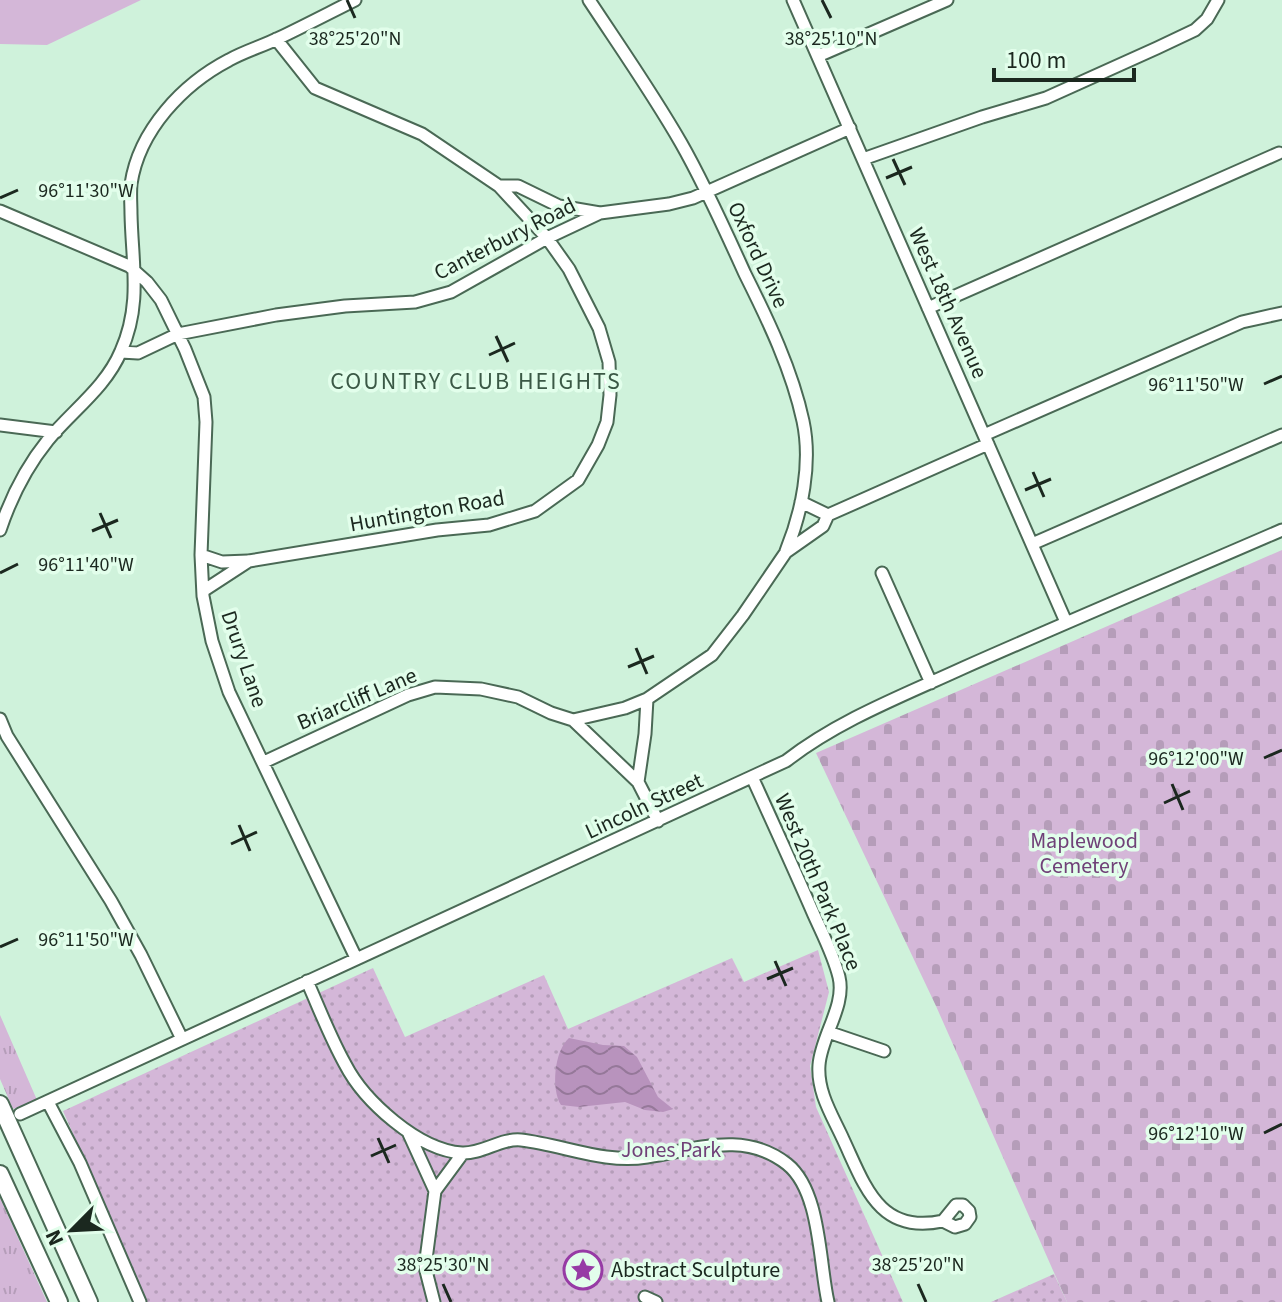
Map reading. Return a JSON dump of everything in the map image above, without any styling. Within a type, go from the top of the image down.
[{"type":"highway","points":[[0,1104],[89,1302]]},
{"type":"highway","points":[[0,1174],[59,1302]]},
{"type":"street","points":[[0,530],[16,490],[56,432],[107,377],[121,352],[131,323],[136,272],[131,184],[145,141],[178,97],[200,77],[230,59],[355,0]]},
{"type":"street","name":"Oxford Drive","points":[[589,0],[680,142],[761,305],[791,381],[803,422],[806,457],[801,502],[786,552]]},
{"type":"street","name":"West 18th Avenue","points":[[793,0],[1066,622]]},
{"type":"street","points":[[818,56],[947,0]]},
{"type":"street","points":[[863,159],[1046,98],[1143,55],[1195,30],[1207,19],[1218,0]]},
{"type":"street","name":"Huntington Road","points":[[203,591],[249,561],[437,530],[489,525],[535,511],[578,480],[607,422],[609,362],[599,328],[569,269],[547,238],[499,186],[422,134],[315,88],[276,39]]},
{"type":"street","name":"Canterbury Road","points":[[121,352],[147,350],[178,334],[276,315],[345,306],[415,302],[451,292],[547,238],[600,213],[669,204],[707,193],[850,128]]},
{"type":"street","points":[[928,308],[1279,153]]},
{"type":"street","points":[[499,186],[518,186],[559,206],[600,213]]},
{"type":"street","points":[[0,211],[129,266],[136,272]]},
{"type":"street","name":"Drury Lane","points":[[136,272],[161,300],[204,397],[206,422],[201,555],[203,591],[212,641],[229,692],[356,958]]},
{"type":"street","points":[[573,720],[625,708],[647,699],[712,655],[786,552],[823,526],[828,515],[1242,322],[1282,313]]},
{"type":"street","points":[[0,425],[56,432]]},
{"type":"street","points":[[1032,544],[1282,435]]},
{"type":"street","points":[[801,502],[828,515]]},
{"type":"street","name":"Lincoln Street","points":[[20,1114],[786,761],[847,721],[1066,622],[1282,530]]},
{"type":"street","points":[[201,555],[222,562],[249,561]]},
{"type":"street","points":[[882,573],[931,683]]},
{"type":"street","name":"Briarcliff Lane","points":[[264,762],[408,695],[435,687],[481,689],[518,697],[573,720]]},
{"type":"street","points":[[638,782],[647,699]]},
{"type":"street","points":[[0,719],[14,747],[111,901],[182,1039]]},
{"type":"street","points":[[573,720],[638,782],[658,821]]},
{"type":"street","name":"West 20th Park Place","points":[[752,777],[841,982],[819,1065],[820,1087],[863,1184],[874,1201],[901,1221],[929,1224],[943,1221]]},
{"type":"street","points":[[307,981],[351,1073],[409,1134],[435,1191]]},
{"type":"street","points":[[828,1032],[884,1051]]},
{"type":"street","points":[[48,1102],[80,1163],[140,1302]]},
{"type":"street","points":[[409,1134],[463,1153],[516,1139],[620,1160],[714,1144],[739,1143],[763,1151],[788,1165],[810,1203],[821,1250],[828,1302]]},
{"type":"street","points":[[434,1302],[425,1267],[435,1191],[463,1153]]},
{"type":"green space","points":[[0,0],[141,0],[47,45],[0,44]]},
{"type":"green space","name":"Maplewood Cemetery","points":[[1282,550],[1282,1302],[1067,1302],[936,1006],[816,753]]},
{"type":"green space","name":"Jones Park","points":[[818,950],[829,992],[810,1066],[816,1107],[903,1302],[147,1302],[63,1111],[373,968],[405,1037],[544,975],[568,1029],[732,958],[744,982]]},
{"type":"green space","points":[[0,1015],[37,1100],[13,1109],[0,1079]]},
{"type":"green space","points":[[0,1198],[47,1302],[0,1302]]},
{"type":"green space","points":[[1054,1274],[1067,1302],[991,1302]]},
{"type":"water","points":[[569,1038],[624,1046],[637,1057],[658,1097],[673,1109],[663,1112],[645,1110],[625,1102],[579,1107],[561,1105],[556,1090],[557,1061]]},
{"type":"place","name":"Abstract Sculpture","points":[[583,1270]]},
{"type":"district","name":"COUNTRY CLUB HEIGHTS","points":[[476,381]]}]
